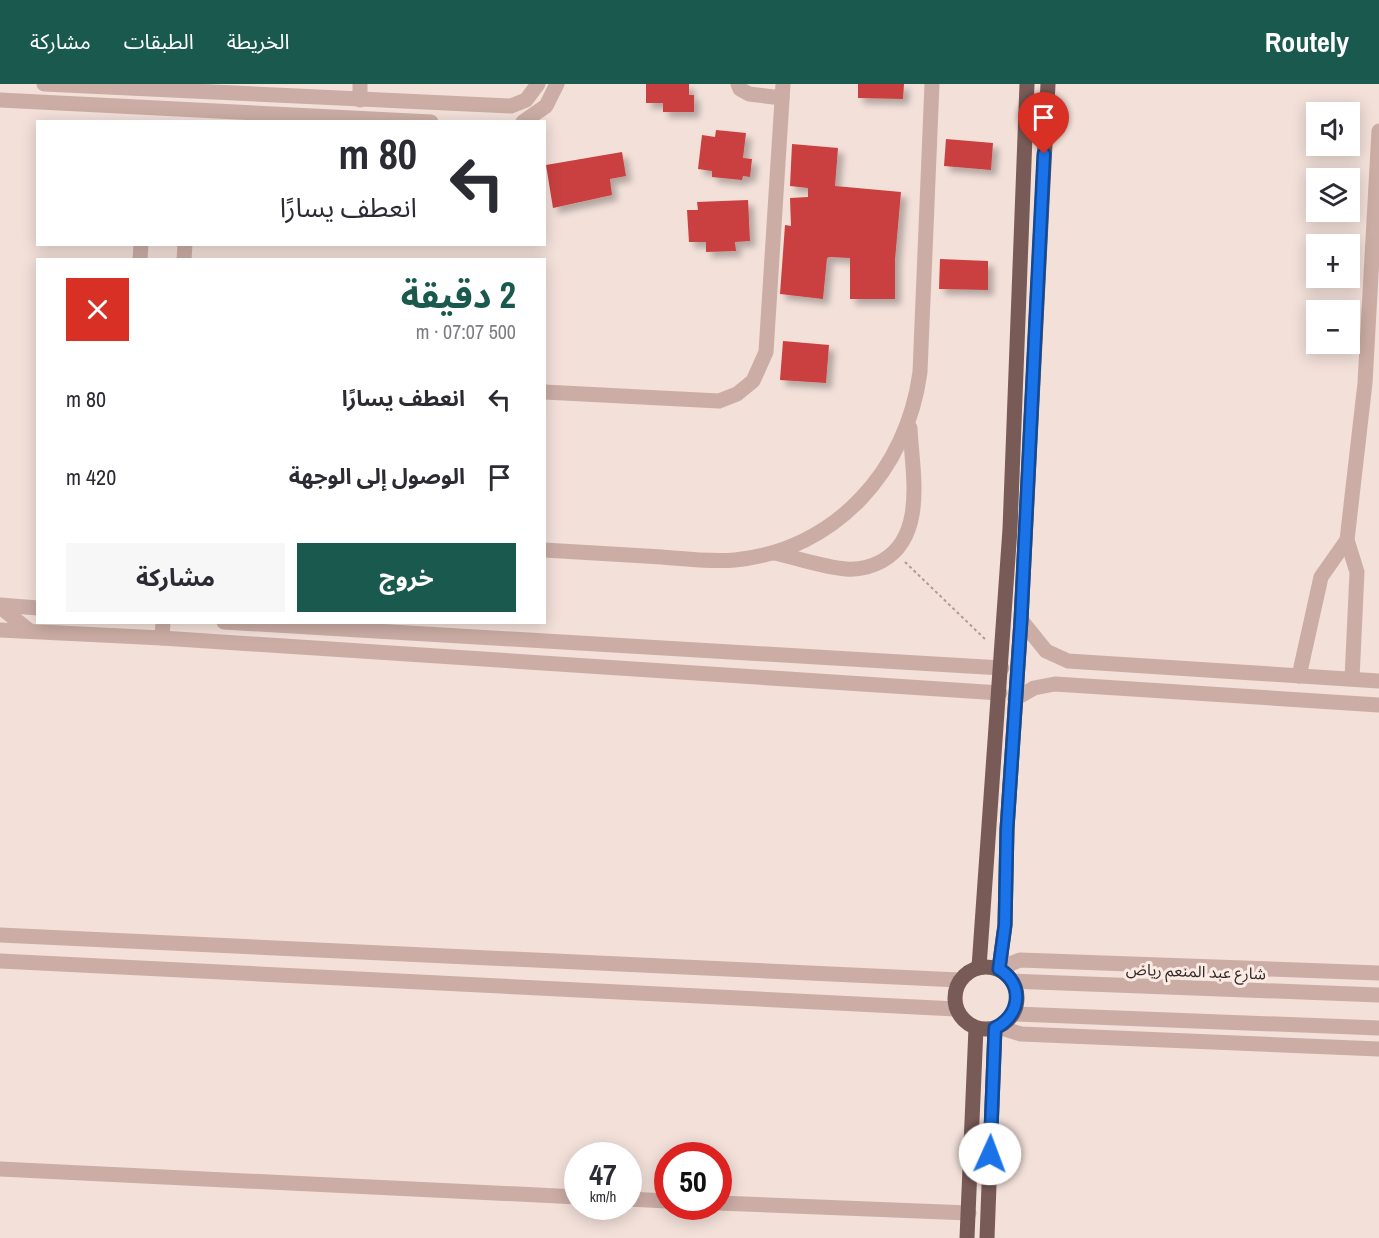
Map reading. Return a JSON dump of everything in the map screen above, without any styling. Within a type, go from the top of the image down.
[{"type":"main road","points":[[1005,974],[979,967],[959,980],[954,994],[956,1009],[964,1020],[976,1028],[996,1027],[1013,1014],[1017,998],[1005,974],[1005,925],[1007,829],[1021,620],[1018,529],[1027,84]]},
{"type":"main road","points":[[979,967],[987,827],[1002,662],[1018,529],[1048,84]]},
{"type":"main road","points":[[987,827],[1007,829]]},
{"type":"main road","points":[[987,1238],[996,1027]]},
{"type":"main road","points":[[967,1238],[976,1028]]},
{"type":"street","points":[[44,84],[511,106],[526,100],[538,84]]},
{"type":"street","points":[[360,84],[360,100]]},
{"type":"street","points":[[526,120],[546,106],[557,84]]},
{"type":"street","points":[[546,392],[709,402],[728,398],[753,381],[766,352],[783,91],[749,94],[740,89],[738,84]]},
{"type":"street","points":[[546,549],[733,560],[774,553],[821,531],[862,500],[888,467],[917,399],[932,84]]},
{"type":"street","points":[[193,116],[194,92]]},
{"type":"street","points":[[0,100],[193,116],[352,120]]},
{"type":"street","points":[[1352,680],[1357,572],[1347,540],[1365,383],[1379,131]]},
{"type":"street","points":[[774,553],[837,567],[857,569],[877,564],[895,552],[906,536],[912,517],[909,420]]},
{"type":"street","points":[[1299,676],[1321,577],[1347,540]]},
{"type":"street","points":[[0,606],[36,608]]},
{"type":"street","points":[[0,606],[30,631]]},
{"type":"street","points":[[1021,620],[1046,651],[1068,661],[1379,681]]},
{"type":"street","points":[[263,624],[1002,662]]},
{"type":"street","points":[[0,630],[163,630],[1000,693]]},
{"type":"street","points":[[1066,685],[1068,661]]},
{"type":"street","points":[[1015,699],[1034,687],[1066,685],[1379,705]]},
{"type":"street","points":[[0,934],[959,980]]},
{"type":"street","points":[[231,946],[231,972]]},
{"type":"street","points":[[1005,974],[1011,964],[1020,960],[1379,973]]},
{"type":"street","points":[[0,961],[956,1009]]},
{"type":"street","points":[[839,1002],[842,974]]},
{"type":"street","name":"شارع عبد المنعم رياض","points":[[1005,974],[1379,995]]},
{"type":"street","points":[[1013,1014],[1379,1028]]},
{"type":"street","points":[[996,1027],[1022,1034],[1379,1049]]},
{"type":"street","points":[[0,1169],[564,1196]]},
{"type":"street","points":[[732,1204],[969,1212]]},
{"type":"path","points":[[895,552],[1002,662]]},
{"type":"building","points":[[646,84],[689,84],[689,95],[694,95],[694,112],[663,112],[663,103],[646,103]]},
{"type":"building","points":[[858,84],[904,84],[903,99],[858,98]]},
{"type":"building","points":[[716,130],[746,133],[743,158],[752,159],[750,177],[743,176],[742,180],[712,177],[712,171],[698,169],[702,135],[715,137]]},
{"type":"building","points":[[946,139],[993,143],[991,170],[944,166]]},
{"type":"building","points":[[792,144],[838,148],[835,186],[901,192],[895,260],[895,299],[850,299],[850,258],[830,257],[827,258],[823,299],[780,294],[785,225],[791,226],[790,198],[808,197],[808,188],[790,186]]},
{"type":"building","points":[[622,152],[626,176],[610,179],[612,195],[553,208],[546,165]]},
{"type":"building","points":[[748,200],[750,241],[735,242],[736,251],[706,252],[706,242],[689,242],[687,210],[698,210],[697,202]]},
{"type":"building","points":[[940,259],[988,261],[988,290],[939,289]]},
{"type":"building","points":[[783,341],[829,345],[826,383],[780,380]]},
{"type":"route","points":[[990,1154],[995,1028],[1006,1022],[1013,1014],[1017,998],[1016,989],[1009,976],[999,969],[1005,925],[1007,829],[1021,620],[1044,154]]}]
